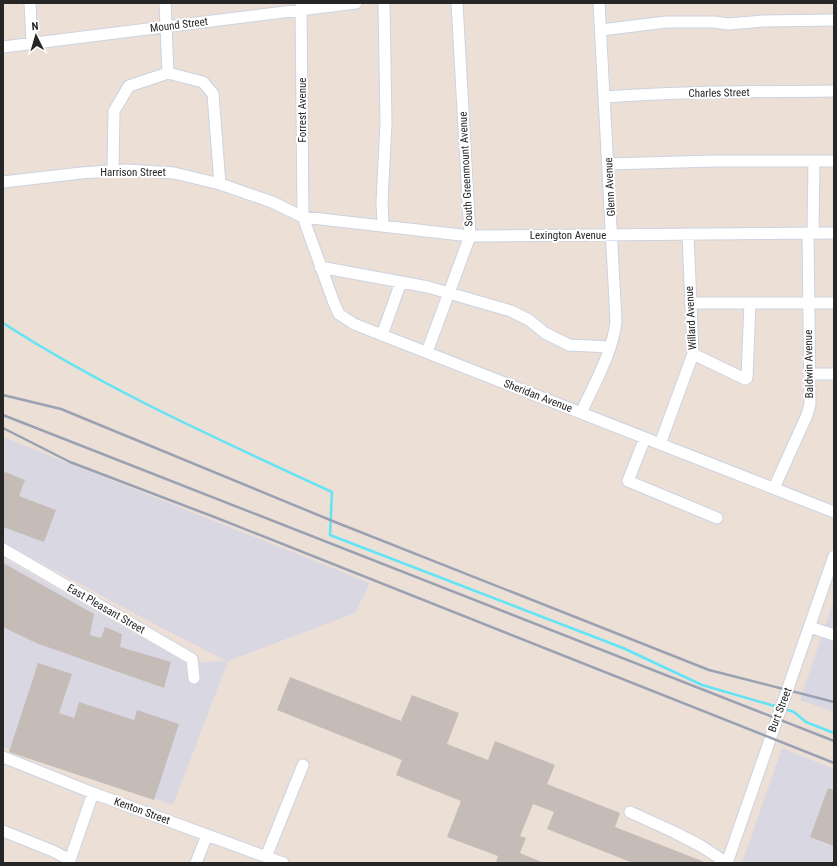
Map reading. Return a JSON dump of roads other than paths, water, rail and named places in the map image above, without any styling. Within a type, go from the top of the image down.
[{"type":"street","points":[[30,3],[32,43]]},
{"type":"street","points":[[165,3],[168,73]]},
{"type":"street","name":"Mound Street","points":[[3,47],[165,27],[301,6],[356,3]]},
{"type":"street","points":[[383,225],[382,202],[386,123],[384,3]]},
{"type":"street","name":"South Greenmount Avenue","points":[[427,352],[470,236],[457,3]]},
{"type":"street","name":"Glenn Avenue","points":[[581,413],[610,346],[615,332],[616,321],[600,3]]},
{"type":"street","name":"Forrest Avenue","points":[[301,6],[303,217]]},
{"type":"street","points":[[601,30],[666,22],[714,22],[728,24],[764,21],[834,20]]},
{"type":"street","points":[[113,171],[114,111],[129,86],[168,73],[203,82],[213,94],[220,184]]},
{"type":"street","name":"Charles Street","points":[[604,97],[713,92],[834,92]]},
{"type":"street","points":[[608,164],[714,161],[834,161]]},
{"type":"street","name":"Baldwin Avenue","points":[[774,488],[807,415],[810,404],[808,302],[814,161]]},
{"type":"street","name":"Harrison Street","points":[[3,182],[113,171],[152,170],[174,173],[220,184],[272,202],[303,217]]},
{"type":"street","name":"Lexington Avenue","points":[[303,217],[470,236],[834,233]]},
{"type":"street","name":"Sheridan Avenue","points":[[303,217],[320,267],[339,314],[354,324],[834,512]]},
{"type":"street","name":"Willard Avenue","points":[[660,444],[693,354],[688,234]]},
{"type":"street","points":[[320,267],[401,282],[449,293],[511,311],[529,320],[545,333],[569,345],[610,346]]},
{"type":"street","points":[[382,335],[401,282]]},
{"type":"street","points":[[693,354],[744,379],[747,378],[750,302]]},
{"type":"street","points":[[690,303],[834,303]]},
{"type":"street","points":[[809,374],[834,374]]},
{"type":"street","points":[[645,438],[628,481],[717,518]]},
{"type":"street","name":"East Pleasant Street","points":[[3,549],[192,659],[194,678]]},
{"type":"street","name":"Burt Street","points":[[727,863],[834,556]]},
{"type":"street","points":[[810,627],[834,635]]},
{"type":"street","name":"Kenton Street","points":[[3,757],[93,793],[283,863]]},
{"type":"street","points":[[266,857],[303,765]]},
{"type":"street","points":[[3,831],[53,851],[68,862],[93,793]]},
{"type":"street","points":[[630,812],[701,846],[727,863]]},
{"type":"street","points":[[196,863],[207,835]]},
{"type":"waterway","points":[[3,323],[42,347],[123,392],[164,413],[332,492],[330,535],[623,648],[702,685],[778,707]]},
{"type":"waterway","points":[[785,709],[794,712],[806,722],[834,733]]},
{"type":"railway","points":[[3,395],[61,409],[335,522],[709,670],[834,702]]},
{"type":"railway","points":[[3,415],[834,741]]},
{"type":"railway","points":[[3,428],[70,462],[217,518],[834,763]]}]
